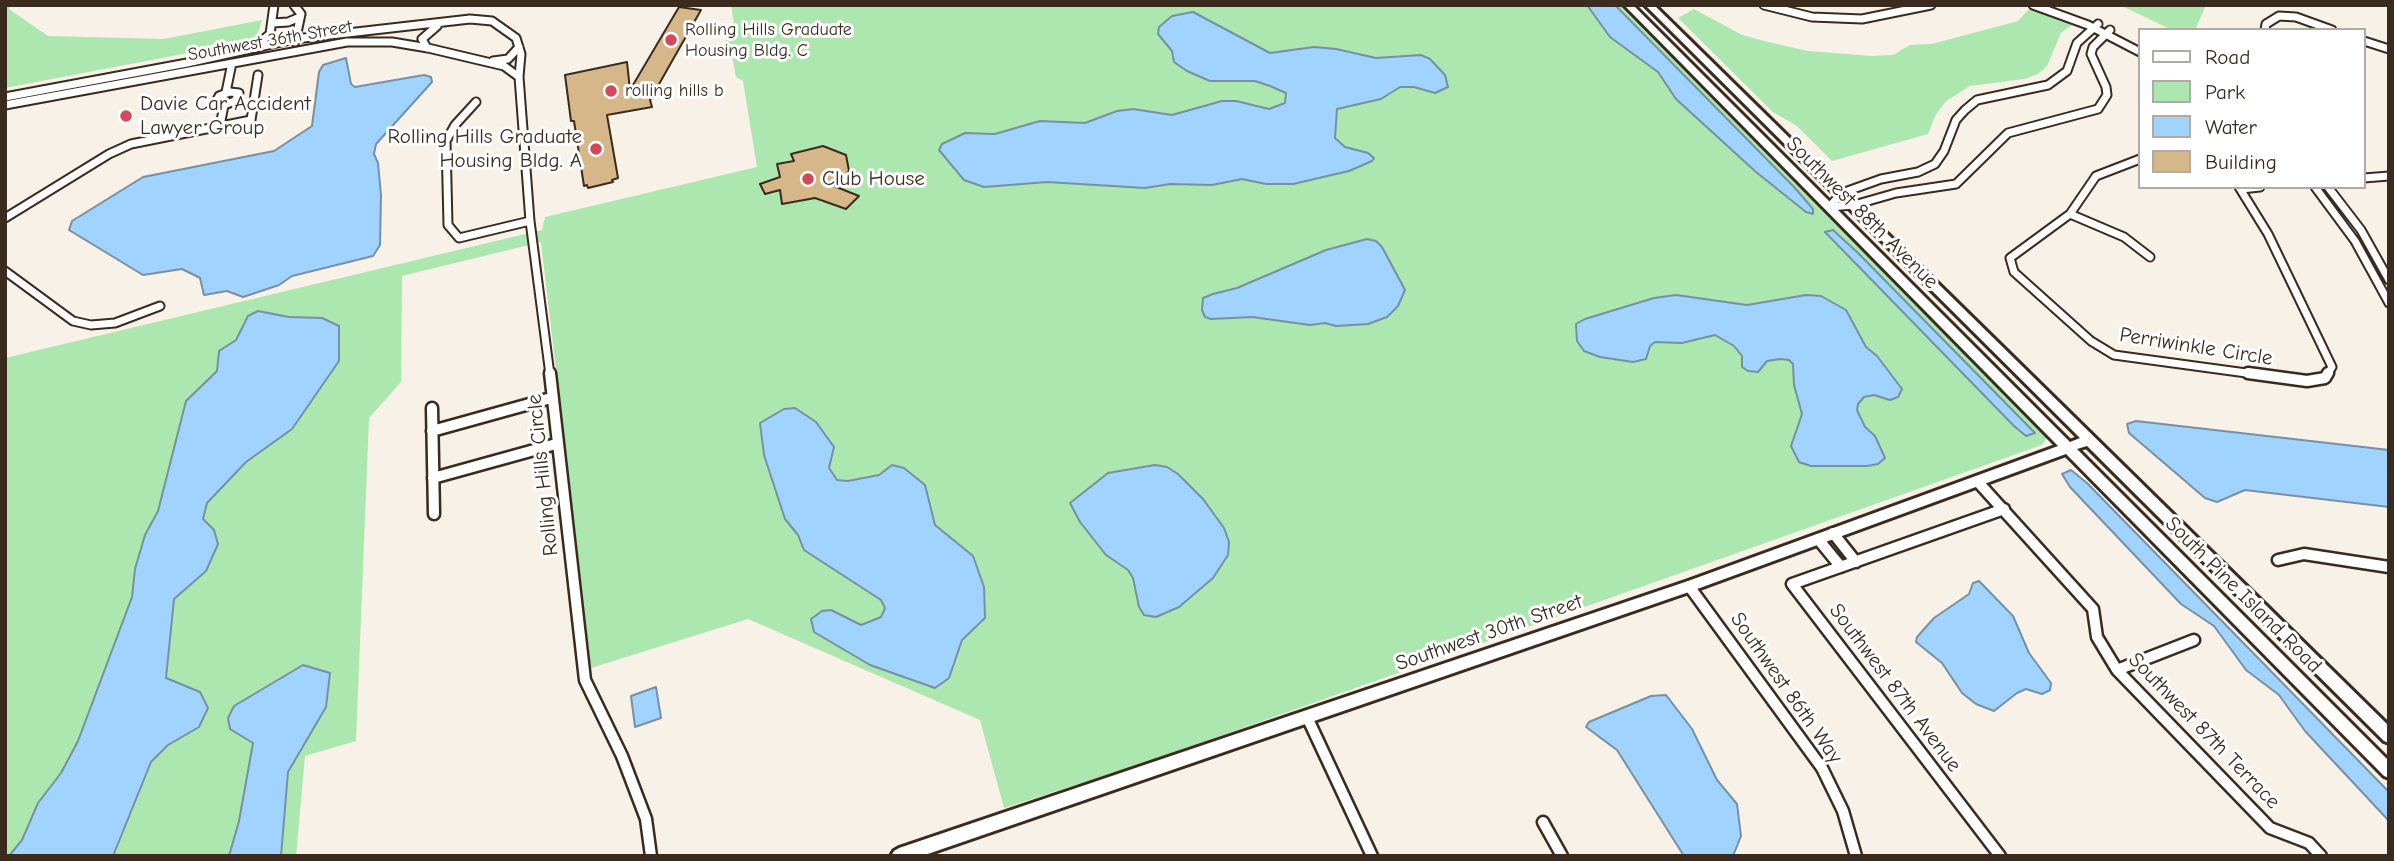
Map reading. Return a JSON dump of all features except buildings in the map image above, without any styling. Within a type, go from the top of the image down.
[{"type":"main road","name":"Southwest 88th Avenue","points":[[1628,5],[2068,448]]},
{"type":"main road","name":"Southwest 88th Avenue","points":[[1649,5],[2089,440]]},
{"type":"main road","name":"Southwest 30th Street","points":[[899,856],[1689,586],[2089,440]]},
{"type":"main road","name":"South Pine Island Road","points":[[2089,440],[2389,736]]},
{"type":"main road","name":"South Pine Island Road","points":[[2068,448],[2389,771]]},
{"type":"street","points":[[253,47],[270,34],[274,5]]},
{"type":"street","points":[[290,53],[300,17],[300,9],[294,5]]},
{"type":"street","points":[[1764,5],[1812,17],[1862,19],[1931,5]]},
{"type":"street","points":[[2033,5],[2096,26]]},
{"type":"street","points":[[2051,5],[2138,44]]},
{"type":"street","points":[[2265,28],[2266,24],[2279,16],[2296,18],[2326,28]]},
{"type":"street","points":[[271,23],[288,22],[300,17]]},
{"type":"street","name":"Southwest 36th Street","points":[[5,97],[187,63],[295,39],[470,19],[492,21],[516,38],[519,47]]},
{"type":"street","points":[[428,48],[422,43],[422,39],[445,22]]},
{"type":"street","points":[[1829,207],[1842,193],[1881,179],[1918,172],[1935,164],[1944,151],[1956,120],[1965,110],[1977,100],[2048,85],[2067,71],[2077,43],[2096,26]]},
{"type":"street","points":[[1829,207],[1854,205],[1896,193],[1956,184],[2008,133],[2098,109],[2107,95],[2106,87],[2091,54],[2093,47],[2108,32]]},
{"type":"street","points":[[2108,32],[2138,51]]},
{"type":"street","name":"Southwest 36th Street","points":[[5,105],[323,46],[367,41],[428,48],[488,61],[504,66],[519,77]]},
{"type":"street","points":[[2366,42],[2389,49]]},
{"type":"street","points":[[488,61],[508,59],[519,47]]},
{"type":"street","points":[[519,47],[519,77]]},
{"type":"street","points":[[185,72],[187,63]]},
{"type":"street","points":[[226,92],[232,63]]},
{"type":"street","points":[[5,218],[108,154],[131,144],[251,120],[258,75]]},
{"type":"street","name":"Rolling Hills Circle","points":[[519,77],[530,221],[585,680],[622,756],[646,820],[651,856]]},
{"type":"street","points":[[98,88],[100,79]]},
{"type":"street","points":[[226,92],[237,92],[239,95],[235,101],[224,105],[218,104],[216,100],[226,92]]},
{"type":"street","points":[[476,102],[455,125],[446,141],[448,225],[458,238],[530,221]]},
{"type":"street","points":[[220,126],[224,105]]},
{"type":"street","name":"Perriwinkle Circle","points":[[2138,160],[2096,176],[2070,214],[2010,258],[2014,272],[2091,341],[2113,355],[2307,381],[2325,378],[2332,367],[2269,234],[2241,189]]},
{"type":"street","points":[[2366,178],[2389,176]]},
{"type":"street","points":[[2316,189],[2355,241],[2389,303]]},
{"type":"street","points":[[2330,189],[2361,230],[2389,280]]},
{"type":"street","points":[[2070,214],[2124,237],[2150,257]]},
{"type":"street","points":[[5,271],[73,321],[115,323],[160,306]]},
{"type":"street","points":[[432,431],[551,398]]},
{"type":"street","points":[[432,408],[434,514]]},
{"type":"street","points":[[433,478],[556,444]]},
{"type":"street","name":"Southwest 87th Terrace","points":[[1978,482],[2093,609],[2096,637],[2117,670],[2270,828],[2309,843],[2321,856]]},
{"type":"street","name":"Southwest 87th Avenue","points":[[2000,856],[1792,584],[2004,509]]},
{"type":"street","points":[[1833,533],[1856,562]]},
{"type":"street","points":[[1818,539],[1841,567]]},
{"type":"street","points":[[2278,560],[2304,554],[2389,567]]},
{"type":"street","name":"Southwest 86th Way","points":[[1689,586],[1822,768],[1843,811],[1856,856]]},
{"type":"street","points":[[2117,670],[2194,640]]},
{"type":"street","points":[[1307,717],[1372,856]]},
{"type":"street","points":[[1543,822],[1562,856]]},
{"type":"green space","points":[[5,5],[11,5],[9,9],[48,36],[164,39],[262,20],[256,40],[5,88]]},
{"type":"green space","points":[[731,5],[1621,5],[2043,428],[2047,438],[2042,445],[1155,759],[1004,808],[980,720],[748,619],[591,668],[541,242],[402,276],[401,382],[369,418],[356,741],[305,756],[296,856],[5,856],[5,358],[542,230],[545,217],[757,167],[743,81],[736,77],[730,46],[725,41],[735,30]]},
{"type":"green space","points":[[2120,5],[2206,5],[2196,28],[2168,28]]},
{"type":"green space","points":[[2030,8],[2073,24],[2061,33],[2047,66],[2038,74],[2024,79],[1970,86],[1946,101],[1935,116],[1928,134],[1832,161],[1797,126],[1773,112],[1678,18],[1694,9],[1742,35],[1768,42],[1808,51],[1872,56],[1893,55],[1910,45],[1932,44],[2018,21]]},
{"type":"water","points":[[1587,5],[1615,5],[1795,188],[1813,209],[1813,214],[1806,212],[1756,172],[1676,99],[1658,72],[1610,37]]},
{"type":"water","points":[[1193,12],[1270,53],[1314,47],[1376,58],[1421,55],[1430,59],[1445,75],[1448,87],[1435,93],[1414,87],[1400,87],[1381,99],[1337,109],[1335,138],[1345,147],[1368,153],[1374,158],[1349,171],[1293,184],[1266,184],[1242,179],[1212,185],[1170,184],[1145,188],[1047,182],[984,187],[964,180],[939,150],[942,144],[965,133],[995,134],[1040,121],[1085,123],[1117,111],[1133,109],[1172,115],[1222,101],[1236,101],[1269,109],[1285,103],[1286,93],[1270,86],[1255,81],[1210,81],[1174,62],[1172,51],[1158,34],[1159,27],[1172,16]]},
{"type":"water","points":[[346,58],[351,84],[355,87],[424,75],[431,77],[432,82],[376,144],[374,154],[378,163],[381,195],[380,245],[373,256],[292,276],[279,285],[243,297],[227,291],[204,295],[200,278],[182,269],[143,275],[69,230],[72,221],[143,177],[274,151],[312,126],[319,72],[323,65]]},
{"type":"water","points":[[1833,230],[2035,433],[2026,436],[2014,426],[1825,232]]},
{"type":"water","points":[[1367,239],[1376,241],[1382,247],[1405,290],[1398,306],[1387,317],[1368,324],[1336,326],[1252,317],[1205,317],[1202,310],[1203,298],[1237,288],[1326,250]]},
{"type":"water","points":[[1676,295],[1747,305],[1806,295],[1821,296],[1846,310],[1866,347],[1877,356],[1902,389],[1898,397],[1890,400],[1874,395],[1864,397],[1858,404],[1857,410],[1865,427],[1875,436],[1885,458],[1878,464],[1867,466],[1811,466],[1799,462],[1791,446],[1802,414],[1794,385],[1793,364],[1789,360],[1767,361],[1758,372],[1748,371],[1742,367],[1742,356],[1734,346],[1715,335],[1682,343],[1655,342],[1650,346],[1646,359],[1633,362],[1600,357],[1584,351],[1577,341],[1576,324],[1585,319],[1654,298]]},
{"type":"water","points":[[258,311],[289,317],[322,318],[339,326],[339,361],[292,429],[246,462],[207,503],[203,519],[214,530],[218,544],[206,571],[174,599],[166,678],[200,692],[208,708],[199,727],[168,745],[151,762],[113,856],[9,856],[22,840],[38,803],[61,773],[78,741],[132,597],[135,569],[145,535],[158,511],[186,401],[217,371],[219,351],[236,340],[248,316]]},
{"type":"water","points":[[795,408],[816,422],[834,447],[829,468],[837,480],[848,481],[879,475],[892,465],[904,468],[925,485],[935,525],[973,556],[984,587],[985,618],[962,640],[949,678],[935,688],[870,665],[814,632],[811,619],[822,611],[831,610],[861,625],[881,617],[885,608],[881,600],[804,550],[798,535],[785,519],[764,455],[760,423],[784,409]]},
{"type":"water","points":[[2136,421],[2389,450],[2389,507],[2245,490],[2217,502],[2205,498],[2129,433],[2127,424]]},
{"type":"water","points":[[1155,465],[1167,467],[1178,474],[1203,499],[1224,528],[1229,542],[1228,555],[1213,578],[1179,607],[1156,617],[1144,615],[1128,570],[1106,555],[1080,522],[1070,503],[1108,473]]},
{"type":"water","points":[[2071,470],[2087,483],[2389,792],[2389,821],[2305,731],[2279,695],[2246,670],[2214,626],[2181,604],[2070,487],[2062,474]]},
{"type":"water","points":[[1979,581],[2013,616],[2029,653],[2051,683],[2050,690],[2042,694],[2026,689],[2017,693],[1994,711],[1976,704],[1962,693],[1942,663],[1916,642],[1917,637],[1934,618],[1969,594],[1973,583]]},
{"type":"water","points":[[303,665],[330,673],[326,707],[288,772],[281,856],[229,856],[239,821],[253,743],[230,729],[228,718],[234,706]]},
{"type":"water","points":[[656,687],[661,718],[635,727],[631,696]]},
{"type":"water","points":[[1666,695],[1692,729],[1717,780],[1737,804],[1741,836],[1733,856],[1684,856],[1617,750],[1586,727],[1589,722],[1651,696]]},
{"type":"place","name":"Rolling Hills Graduate Housing Bldg. C","points":[[671,40]]},
{"type":"place","name":"rolling hills b","points":[[611,91]]},
{"type":"place","name":"Davie Car Accident Lawyer Group","points":[[126,116]]},
{"type":"place","name":"Rolling Hills Graduate Housing Bldg. A","points":[[596,149]]},
{"type":"place","name":"Club House","points":[[808,179]]}]
